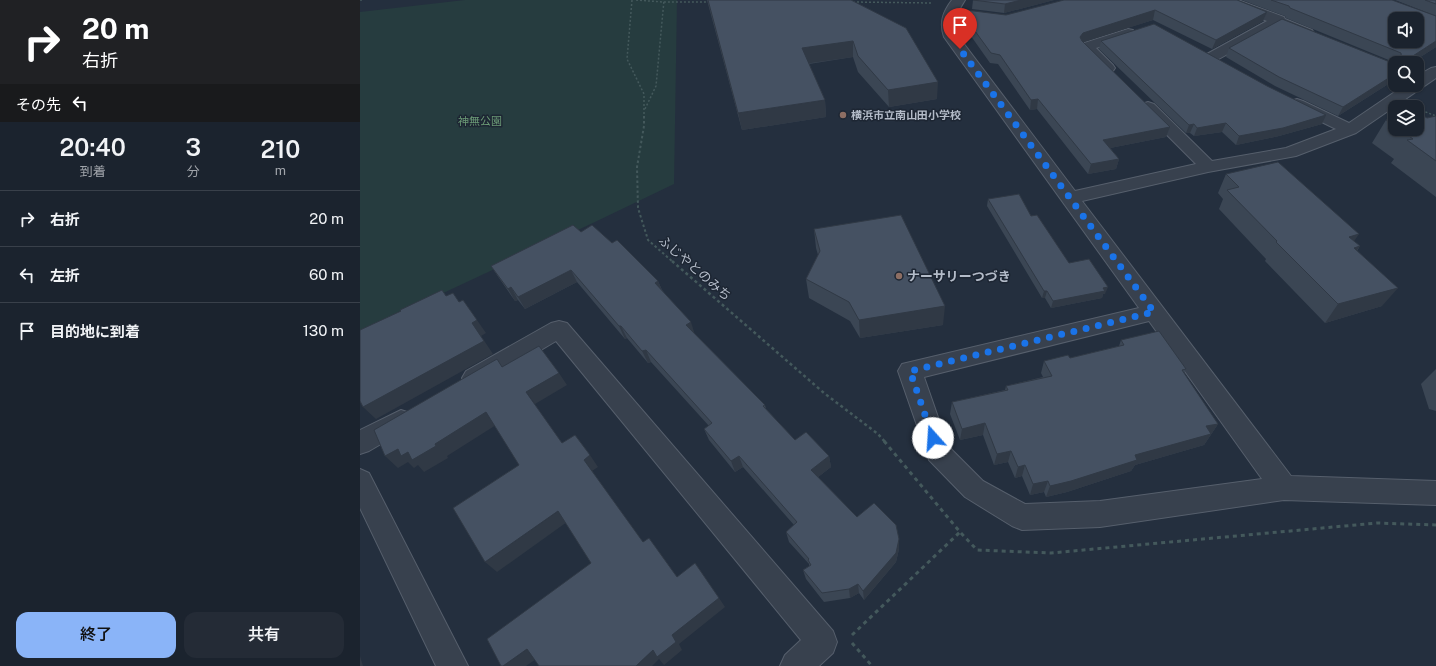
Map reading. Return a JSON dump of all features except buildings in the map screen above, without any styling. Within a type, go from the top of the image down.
[{"type":"street","points":[[1227,0],[1279,20],[1322,39]]},
{"type":"street","points":[[957,7],[946,26],[951,37],[1284,488]]},
{"type":"street","points":[[1212,57],[1279,20]]},
{"type":"street","points":[[1120,79],[1086,47],[1138,30]]},
{"type":"street","points":[[1424,78],[1436,71]]},
{"type":"street","points":[[1070,198],[1208,167],[1290,152],[1350,130],[1403,92]]},
{"type":"street","points":[[1136,96],[1208,167]]},
{"type":"street","points":[[1283,97],[1350,130]]},
{"type":"street","points":[[1154,312],[910,371],[938,452],[974,489],[1022,517],[1100,514],[1284,488],[1436,493]]},
{"type":"street","points":[[456,388],[559,329],[822,642],[796,666]]},
{"type":"street","points":[[360,443],[422,408]]},
{"type":"street","points":[[360,481],[452,666]]},
{"type":"path","name":"ふじやとのみち","points":[[632,0],[627,59],[644,94],[644,126],[637,167],[638,208],[648,240],[824,393]]},
{"type":"path","points":[[636,0],[711,2]]},
{"type":"path","points":[[644,110],[656,86],[663,1]]},
{"type":"path","points":[[854,2],[957,7]]},
{"type":"path","points":[[1424,111],[1436,116]]},
{"type":"path","points":[[872,666],[848,638],[960,532]]},
{"type":"green space","name":"神無公園","points":[[465,0],[677,0],[674,184],[360,332],[360,12]]},
{"type":"place","name":"横浜市立南山田小学校","points":[[843,115]]},
{"type":"place","name":"ナーサリーつづき","points":[[899,276]]},
{"type":"route","points":[[933,438],[910,371],[1154,312],[960,49]]}]
